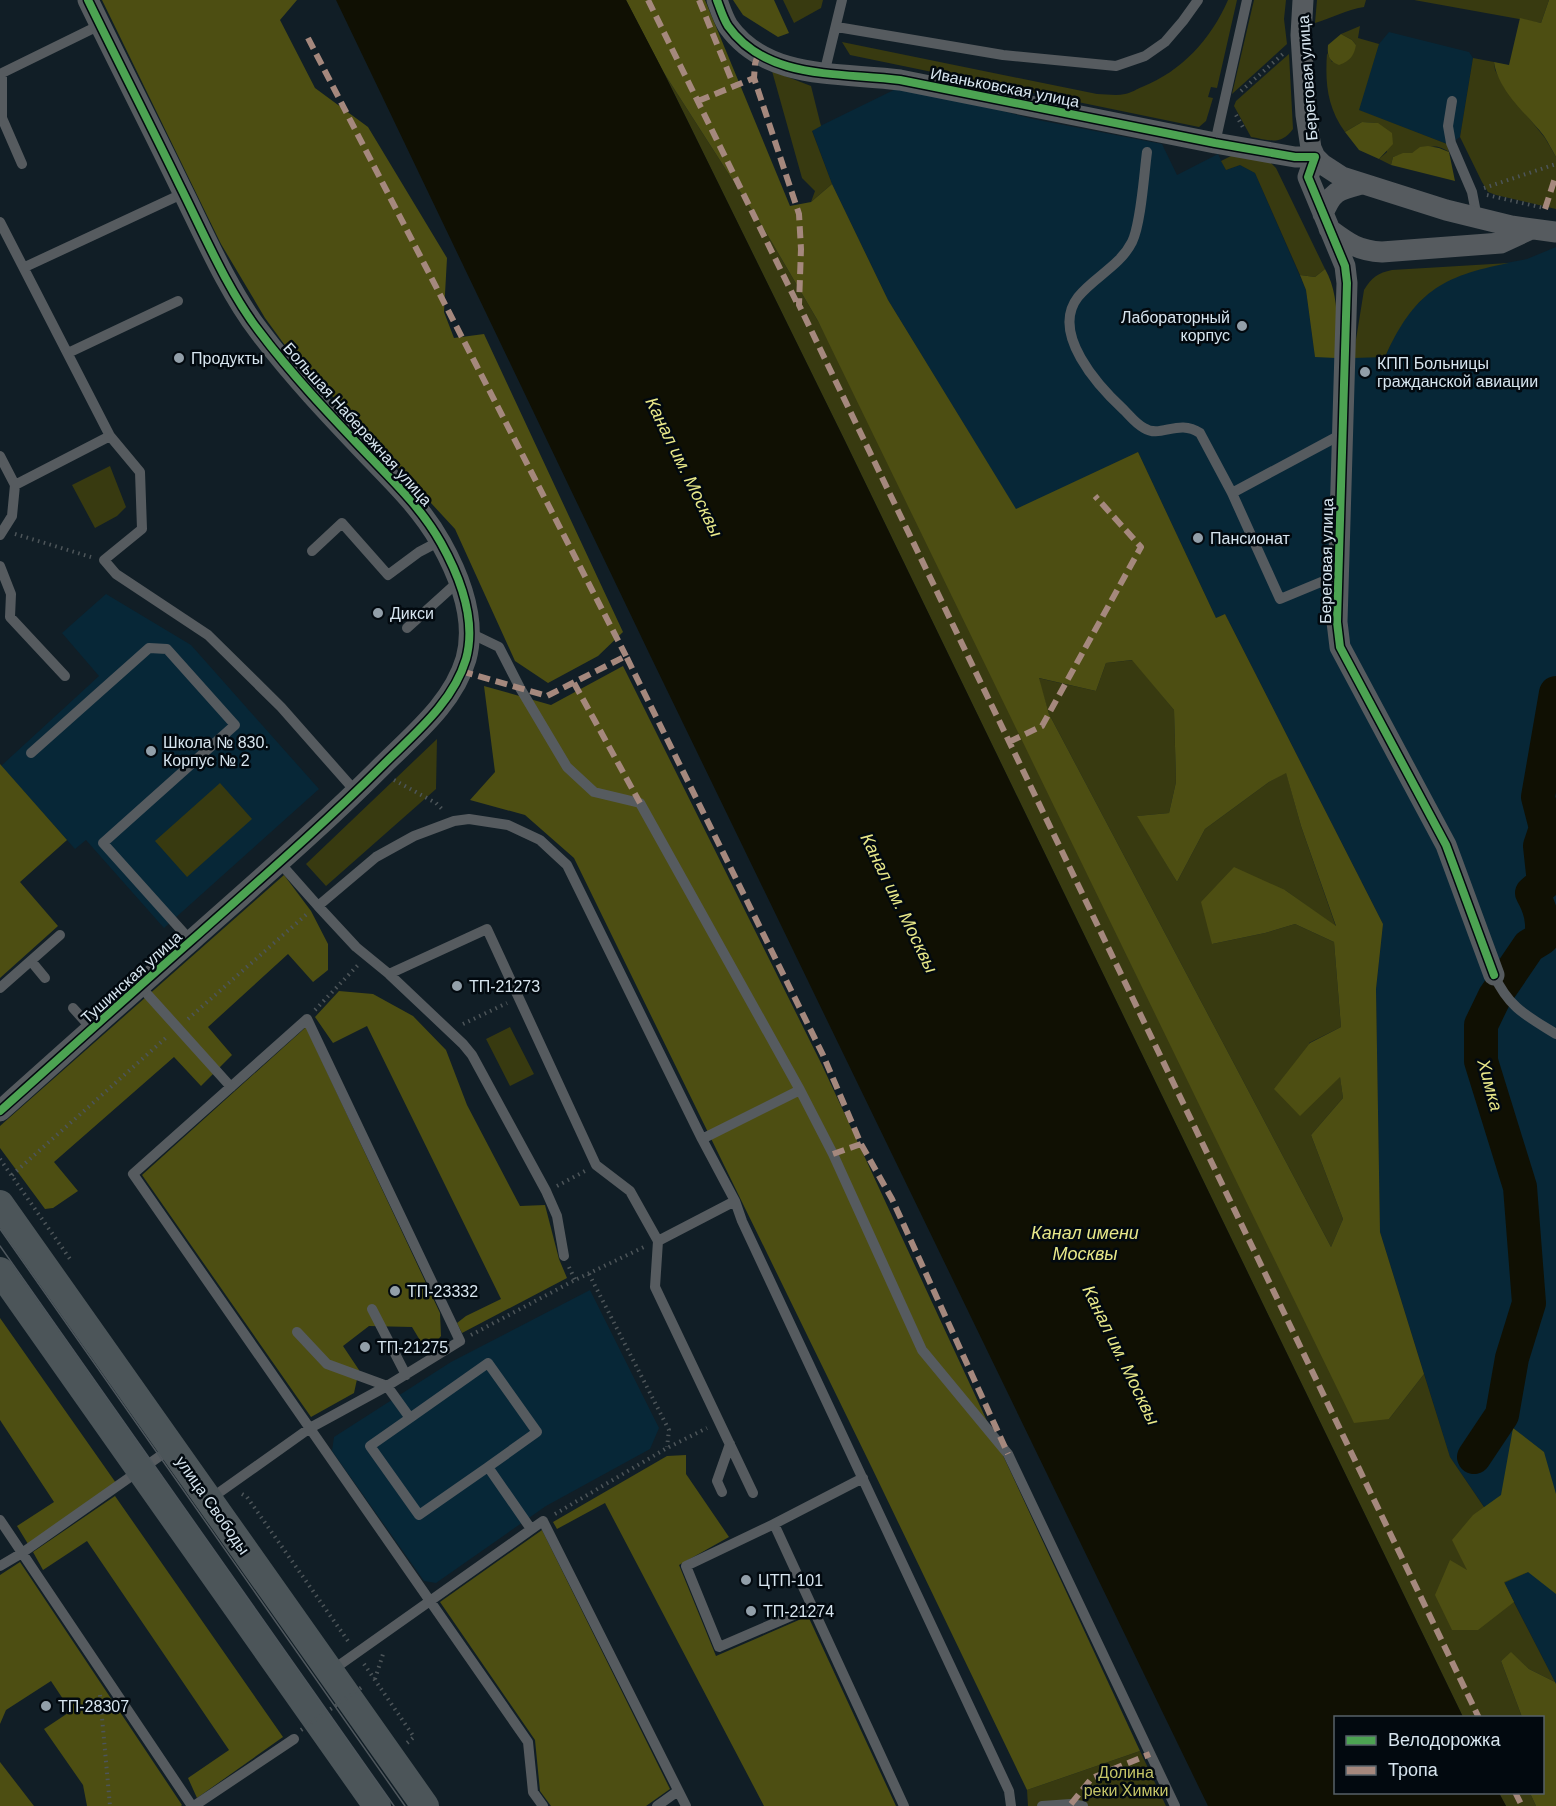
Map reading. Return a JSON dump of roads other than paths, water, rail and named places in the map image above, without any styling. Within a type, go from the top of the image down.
[{"type":"main road","name":"улица Свободы","points":[[0,1204],[425,1806]]},
{"type":"main road","points":[[0,1271],[377,1806]]},
{"type":"street","name":"Большая Набережная улица","points":[[88,0],[211,248],[256,327],[309,391],[420,510],[440,541],[459,581],[468,607],[470,633],[467,657],[451,692],[430,718],[280,863]]},
{"type":"street","name":"Иваньковская улица","points":[[717,0],[727,24],[741,41],[758,54],[783,66],[824,74],[863,75],[900,80],[1215,144],[1295,157],[1315,157]]},
{"type":"street","name":"Береговая улица","points":[[1303,0],[1301,35],[1306,115],[1309,140],[1315,157],[1308,177],[1345,266],[1348,291],[1338,575],[1337,622],[1340,647],[1446,845],[1494,975]]},
{"type":"street","points":[[1315,157],[1342,177],[1361,184],[1477,218],[1556,232]]},
{"type":"street","points":[[1361,184],[1337,190],[1327,203],[1326,222],[1349,243],[1365,251],[1382,252],[1501,243],[1531,229]]},
{"type":"street","points":[[1348,291],[1365,262],[1382,252]]},
{"type":"street","name":"Тушинская улица","points":[[0,1111],[280,863]]},
{"type":"lane","points":[[824,74],[842,0]]},
{"type":"lane","points":[[837,27],[1003,55],[1116,66],[1145,56],[1166,42],[1198,0]]},
{"type":"lane","points":[[1215,144],[1247,0]]},
{"type":"lane","points":[[22,164],[2,118],[1,71],[100,25]]},
{"type":"lane","points":[[1452,101],[1448,126],[1451,143],[1472,192],[1477,218]]},
{"type":"lane","points":[[1147,152],[1136,236],[1125,254],[1077,298],[1072,309],[1069,320],[1070,332],[1083,362],[1101,389],[1140,426],[1153,432],[1184,426],[1200,433],[1232,493],[1280,599],[1338,575]]},
{"type":"lane","points":[[24,267],[184,193]]},
{"type":"lane","points":[[0,222],[110,436],[140,472],[142,529],[104,560],[116,574],[208,634],[281,707],[356,792]]},
{"type":"lane","points":[[68,353],[178,301]]},
{"type":"lane","points":[[1232,493],[1342,434]]},
{"type":"lane","points":[[15,485],[110,436]]},
{"type":"lane","points":[[0,456],[15,485],[12,516],[1,532]]},
{"type":"lane","points":[[312,551],[342,523],[388,575],[419,552],[440,541]]},
{"type":"lane","points":[[0,566],[11,594],[10,617],[65,676]]},
{"type":"lane","points":[[407,628],[459,581]]},
{"type":"lane","points":[[470,633],[499,647],[519,688],[567,767],[594,792],[640,803],[800,1090],[833,1154],[922,1350],[1008,1454],[1174,1806]]},
{"type":"lane","points":[[31,753],[149,648],[167,649],[235,725],[103,843],[191,941]]},
{"type":"lane","points":[[318,905],[376,857],[414,836],[454,821],[469,819],[508,825],[540,840],[567,865],[735,1201],[742,1221],[1009,1791],[1011,1806]]},
{"type":"lane","points":[[280,863],[356,947],[389,974],[449,1030],[472,1055],[546,1191],[557,1216],[564,1256]]},
{"type":"lane","points":[[389,974],[487,929],[596,1165],[630,1191],[658,1241],[655,1287],[753,1493]]},
{"type":"lane","points":[[0,988],[60,935]]},
{"type":"lane","points":[[31,961],[45,978]]},
{"type":"lane","points":[[1494,975],[1503,995],[1522,1012],[1556,1034]]},
{"type":"lane","points":[[140,986],[231,1087]]},
{"type":"lane","points":[[73,1008],[92,1029]]},
{"type":"lane","points":[[210,1499],[310,1428],[406,1375],[460,1341],[307,1019],[133,1174],[310,1428],[528,1742],[533,1792],[543,1806]]},
{"type":"lane","points":[[702,1139],[800,1090]]},
{"type":"lane","points":[[658,1241],[735,1201]]},
{"type":"lane","points":[[372,1309],[406,1375]]},
{"type":"lane","points":[[297,1332],[327,1364],[387,1386],[410,1418]]},
{"type":"lane","points":[[488,1363],[537,1432],[488,1467],[419,1515],[370,1446],[488,1363]]},
{"type":"lane","points":[[722,1492],[717,1481],[730,1444]]},
{"type":"lane","points":[[0,1566],[173,1448]]},
{"type":"lane","points":[[488,1467],[531,1529]]},
{"type":"lane","points":[[812,1606],[719,1647],[686,1566],[863,1478]]},
{"type":"lane","points":[[0,1520],[193,1806],[294,1740]]},
{"type":"lane","points":[[331,1672],[543,1521],[686,1806]]},
{"type":"lane","points":[[774,1524],[904,1806]]},
{"type":"lane","points":[[657,1806],[678,1791]]},
{"type":"lane","points":[[1042,1806],[1071,1804],[1083,1806]]},
{"type":"water","name":"Канал имени Москвы","points":[[336,0],[626,0],[845,441],[1463,1716],[1334,1716],[1334,1794],[1500,1794],[1506,1806],[1208,1806],[649,653]]},
{"type":"waterway","name":"Химка","points":[[1474,1457],[1502,1415],[1512,1358],[1529,1303],[1520,1187],[1481,1061],[1481,1025],[1495,996],[1529,946],[1542,938],[1541,915],[1532,893],[1544,883],[1540,846],[1546,828],[1538,797],[1556,693]]},
{"type":"tram line","points":[[0,1229],[405,1806]]},
{"type":"tram line","points":[[0,1246],[394,1806]]},
{"type":"place","name":"Лабораторный корпус","points":[[1242,326]]},
{"type":"place","name":"Продукты","points":[[179,358]]},
{"type":"place","name":"КПП Больницы гражданской авиации","points":[[1365,372]]},
{"type":"place","name":"Пансионат","points":[[1198,538]]},
{"type":"place","name":"Дикси","points":[[378,613]]},
{"type":"place","name":"Школа № 830. Корпус № 2","points":[[151,751]]},
{"type":"place","name":"ТП-21273","points":[[457,986]]},
{"type":"place","name":"ТП-23332","points":[[395,1291]]},
{"type":"place","name":"ТП-21275","points":[[365,1347]]},
{"type":"place","name":"ЦТП-101","points":[[746,1580]]},
{"type":"place","name":"ТП-21274","points":[[751,1611]]},
{"type":"place","name":"ТП-28307","points":[[46,1706]]},
{"type":"water label","name":"Канал им. Москвы","points":[[684,467]]},
{"type":"water label","name":"Канал им. Москвы","points":[[899,903]]},
{"type":"water label","name":"Канал им. Москвы","points":[[1121,1355]]},
{"type":"park label","name":"Долина реки Химки","points":[[1126,1781]]}]
